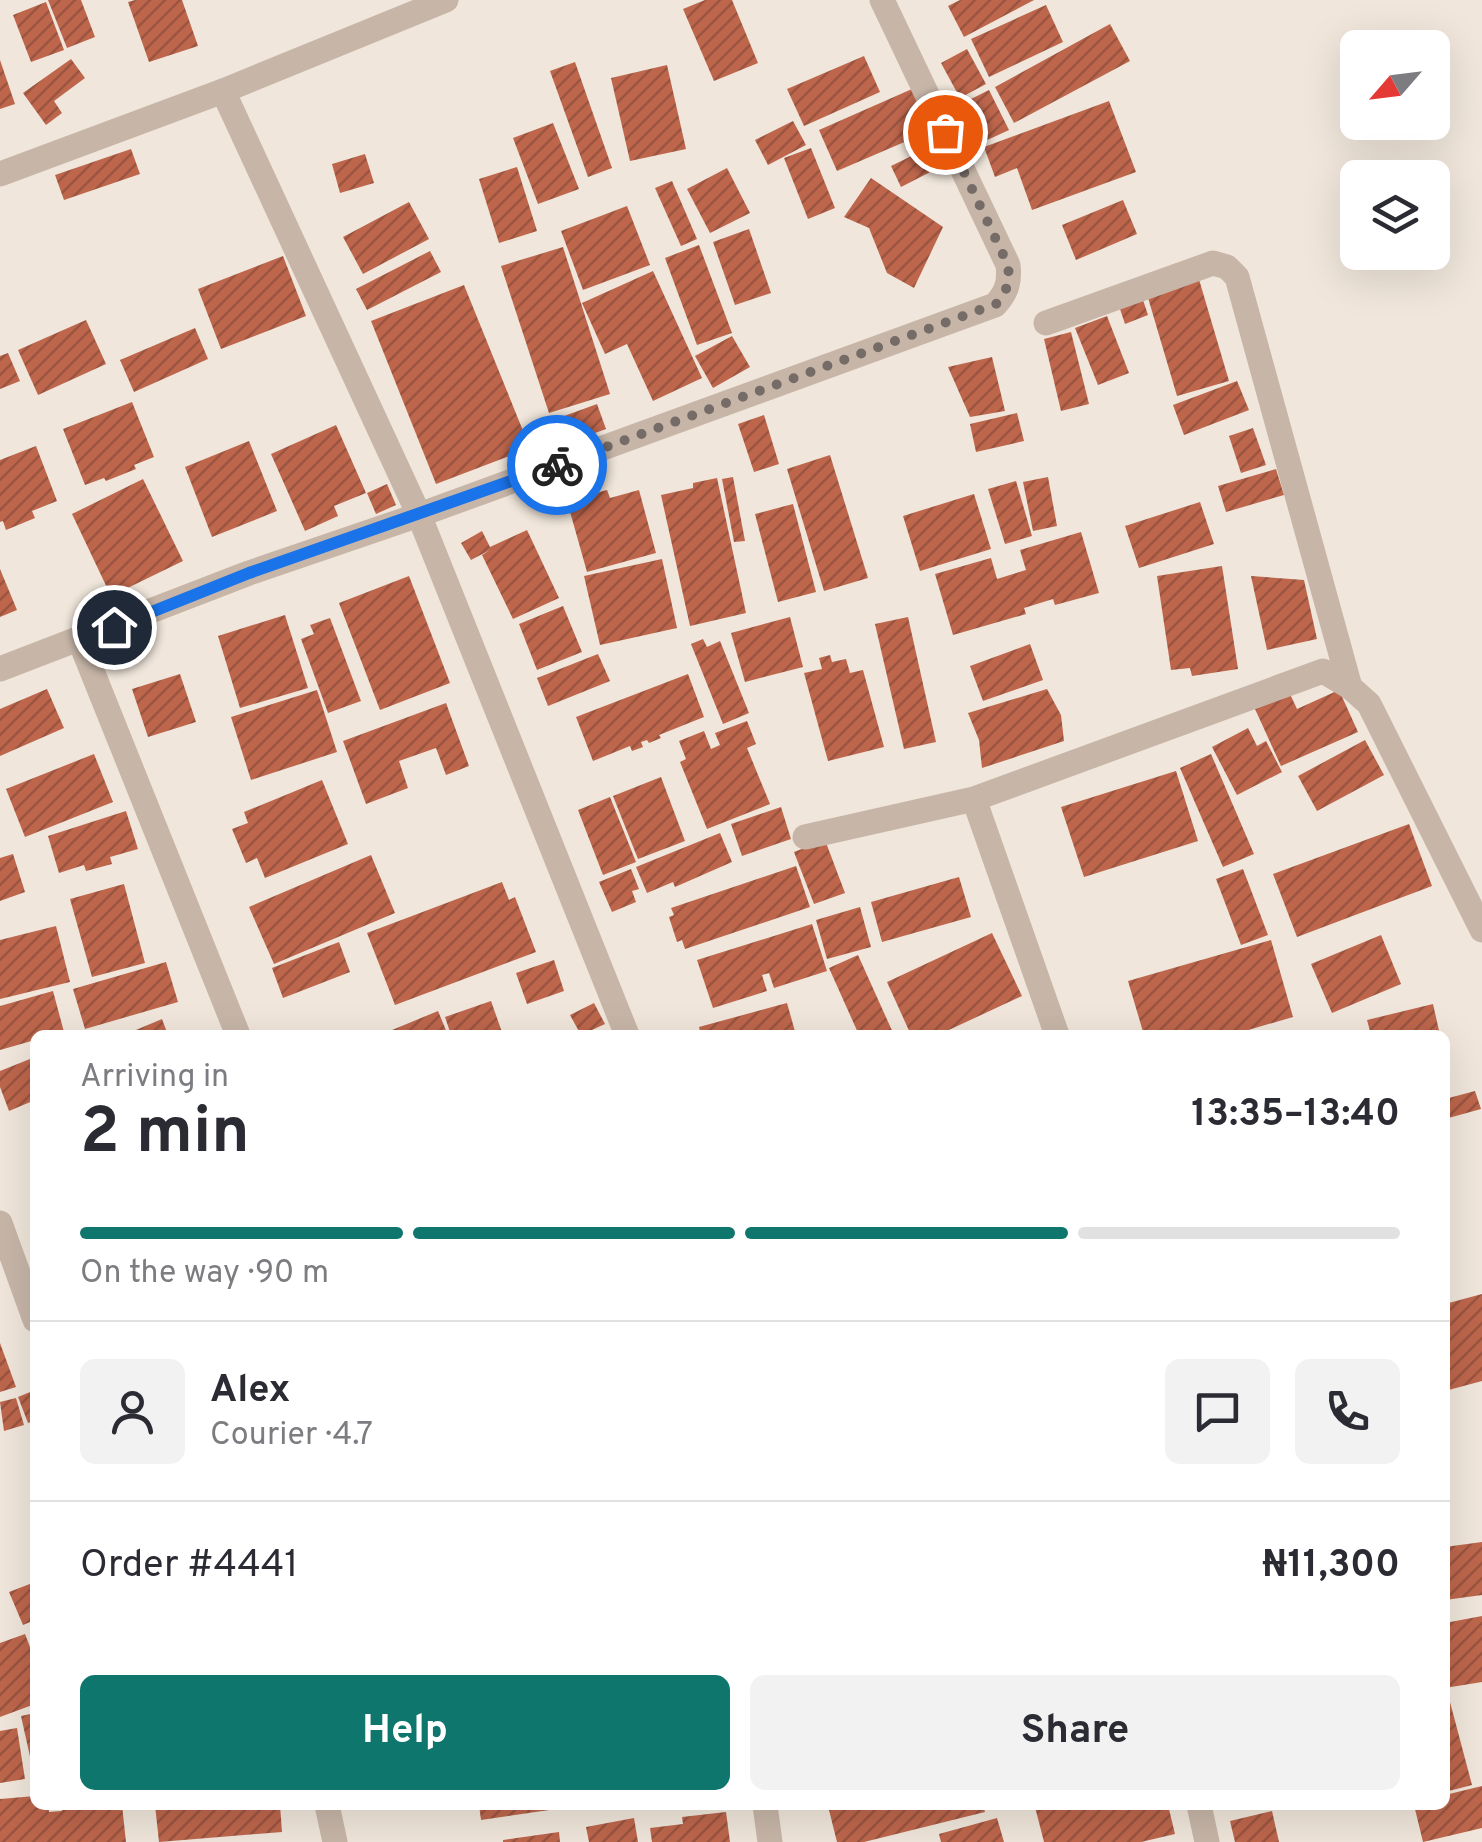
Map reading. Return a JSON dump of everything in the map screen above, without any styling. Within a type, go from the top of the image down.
[{"type":"street","points":[[0,174],[223,91],[446,0]]},
{"type":"street","points":[[0,669],[249,573],[420,515],[996,304],[1010,281],[1008,265],[882,0]]},
{"type":"street","points":[[223,91],[420,515],[625,1030]]},
{"type":"street","points":[[1046,323],[1212,263],[1227,267],[1237,277],[1350,687]]},
{"type":"street","points":[[80,640],[236,1030]]},
{"type":"street","points":[[805,837],[974,799],[1323,671],[1369,704],[1482,930]]},
{"type":"street","points":[[974,799],[1055,1030]]},
{"type":"street","points":[[0,1223],[30,1306]]},
{"type":"street","points":[[328,1810],[335,1842]]},
{"type":"street","points":[[766,1810],[770,1842]]},
{"type":"street","points":[[1200,1810],[1206,1842]]},
{"type":"building","points":[[48,0],[81,0],[95,37],[67,48]]},
{"type":"building","points":[[182,0],[198,46],[149,62],[128,2]]},
{"type":"building","points":[[705,0],[732,0],[758,63],[714,81],[683,9]]},
{"type":"building","points":[[960,0],[1034,0],[964,37],[948,6]]},
{"type":"building","points":[[46,2],[64,50],[31,62],[13,15]]},
{"type":"building","points":[[1046,5],[1063,42],[989,77],[971,39]]},
{"type":"building","points":[[1110,24],[1130,61],[1014,123],[995,87]]},
{"type":"building","points":[[967,49],[986,84],[960,98],[941,63]]},
{"type":"building","points":[[864,56],[880,92],[804,126],[787,89]]},
{"type":"building","points":[[71,59],[85,78],[54,101],[62,113],[46,125],[23,93]]},
{"type":"building","points":[[0,60],[15,104],[0,109]]},
{"type":"building","points":[[575,62],[612,168],[588,177],[550,71]]},
{"type":"building","points":[[667,65],[686,149],[630,161],[611,78]]},
{"type":"building","points":[[912,89],[930,131],[837,171],[819,130]]},
{"type":"building","points":[[989,90],[1009,130],[983,142],[963,103]]},
{"type":"building","points":[[1109,101],[1136,172],[1032,210],[1017,168],[995,177],[984,147]]},
{"type":"building","points":[[793,121],[806,145],[768,165],[755,140]]},
{"type":"building","points":[[553,123],[579,189],[538,204],[513,138]]},
{"type":"building","points":[[932,146],[942,166],[901,187],[891,166]]},
{"type":"building","points":[[811,148],[835,208],[808,219],[784,158]]},
{"type":"building","points":[[131,149],[140,174],[64,200],[55,175]]},
{"type":"building","points":[[365,154],[374,183],[340,193],[332,164]]},
{"type":"building","points":[[517,167],[537,231],[499,243],[479,179]]},
{"type":"building","points":[[727,168],[750,213],[710,233],[687,189]]},
{"type":"building","points":[[871,178],[943,227],[914,288],[887,273],[869,228],[844,217]]},
{"type":"building","points":[[672,181],[697,239],[681,246],[655,188]]},
{"type":"building","points":[[1123,200],[1137,234],[1076,260],[1062,225]]},
{"type":"building","points":[[409,202],[429,239],[363,274],[343,237]]},
{"type":"building","points":[[627,206],[650,265],[583,290],[561,231]]},
{"type":"building","points":[[749,229],[771,293],[735,305],[713,242]]},
{"type":"building","points":[[699,245],[732,333],[697,345],[665,258]]},
{"type":"building","points":[[563,247],[610,394],[549,413],[501,266]]},
{"type":"building","points":[[430,251],[441,272],[367,310],[356,289]]},
{"type":"building","points":[[283,256],[306,316],[221,349],[198,289]]},
{"type":"building","points":[[653,271],[702,378],[653,401],[627,344],[605,354],[582,303]]},
{"type":"building","points":[[1198,276],[1229,381],[1177,396],[1146,291]]},
{"type":"building","points":[[464,285],[530,448],[436,484],[371,321]]},
{"type":"building","points":[[1143,300],[1148,315],[1125,324],[1120,309]]},
{"type":"building","points":[[1107,316],[1129,373],[1098,385],[1075,328]]},
{"type":"building","points":[[86,320],[106,364],[38,395],[18,350]]},
{"type":"building","points":[[195,328],[208,359],[134,392],[120,360]]},
{"type":"building","points":[[1071,332],[1089,404],[1061,411],[1044,339]]},
{"type":"building","points":[[732,336],[750,367],[713,388],[695,356]]},
{"type":"building","points":[[8,353],[20,381],[0,389],[0,356]]},
{"type":"building","points":[[992,357],[1005,411],[970,417],[948,367]]},
{"type":"building","points":[[1237,381],[1249,410],[1184,435],[1173,405]]},
{"type":"building","points":[[132,402],[154,457],[134,465],[136,469],[85,485],[63,429]]},
{"type":"building","points":[[597,404],[606,429],[554,448],[545,423]]},
{"type":"building","points":[[1017,413],[1024,441],[976,452],[970,424]]},
{"type":"building","points":[[764,415],[779,464],[754,472],[738,424]]},
{"type":"building","points":[[336,425],[366,493],[334,506],[338,516],[305,531],[271,454]]},
{"type":"building","points":[[1253,428],[1266,465],[1241,473],[1229,436]]},
{"type":"building","points":[[249,441],[277,511],[212,537],[185,467]]},
{"type":"building","points":[[36,446],[57,501],[32,511],[35,518],[6,530],[0,522],[0,460]]},
{"type":"building","points":[[830,455],[868,578],[824,591],[787,469]]},
{"type":"building","points":[[1276,469],[1284,495],[1226,512],[1218,486]]},
{"type":"building","points":[[733,477],[745,541],[734,542],[722,479]]},
{"type":"building","points":[[1048,477],[1057,526],[1033,531],[1023,482]]},
{"type":"building","points":[[717,478],[746,613],[690,626],[661,495]]},
{"type":"building","points":[[143,479],[183,561],[111,596],[72,514]]},
{"type":"building","points":[[1016,481],[1032,536],[1005,544],[988,489]]},
{"type":"building","points":[[387,484],[396,505],[376,514],[367,493]]},
{"type":"building","points":[[607,490],[610,498],[639,490],[656,553],[587,572],[567,501]]},
{"type":"building","points":[[974,494],[991,549],[920,571],[903,516]]},
{"type":"building","points":[[1200,502],[1214,544],[1139,568],[1125,526]]},
{"type":"building","points":[[793,504],[816,592],[778,602],[755,514]]},
{"type":"building","points":[[527,530],[559,598],[513,619],[482,555],[490,550],[471,560],[461,543],[482,531],[490,547]]},
{"type":"building","points":[[1081,532],[1099,593],[1055,605],[1053,599],[1024,608],[1026,614],[953,635],[935,574],[991,558],[997,579],[1026,570],[1020,550]]},
{"type":"building","points":[[662,559],[677,628],[600,645],[584,576]]},
{"type":"building","points":[[1222,566],[1238,669],[1192,676],[1190,668],[1171,670],[1157,576]]},
{"type":"building","points":[[0,569],[17,610],[0,617]]},
{"type":"building","points":[[409,576],[450,683],[380,710],[339,603]]},
{"type":"building","points":[[1251,576],[1304,580],[1317,639],[1267,650]]},
{"type":"building","points":[[563,606],[582,652],[537,670],[519,624]]},
{"type":"building","points":[[285,615],[308,688],[240,708],[218,636]]},
{"type":"building","points":[[790,617],[803,667],[745,682],[731,633]]},
{"type":"building","points":[[908,617],[936,742],[904,749],[875,624]]},
{"type":"building","points":[[330,618],[361,701],[328,713],[301,639],[314,634],[310,625]]},
{"type":"building","points":[[703,639],[707,647],[720,641],[749,713],[723,724],[691,644]]},
{"type":"building","points":[[1030,644],[1043,680],[983,701],[970,666]]},
{"type":"building","points":[[598,654],[610,681],[548,706],[537,678]]},
{"type":"building","points":[[830,655],[832,662],[846,659],[850,673],[863,670],[884,747],[828,761],[804,673],[822,669],[819,658]]},
{"type":"building","points":[[180,674],[196,722],[148,737],[132,689]]},
{"type":"building","points":[[688,674],[704,717],[649,743],[641,742],[643,747],[632,751],[630,746],[593,761],[576,717]]},
{"type":"building","points":[[47,689],[64,728],[0,756],[0,709]]},
{"type":"building","points":[[1047,689],[1061,715],[1064,741],[982,768],[979,740],[968,713]]},
{"type":"building","points":[[317,690],[337,752],[251,780],[231,717]]},
{"type":"building","points":[[1339,690],[1358,732],[1281,766],[1255,709],[1290,694],[1297,709]]},
{"type":"building","points":[[446,703],[469,766],[446,775],[436,748],[399,761],[408,788],[366,804],[343,741]]},
{"type":"building","points":[[747,721],[756,744],[747,748],[770,804],[707,829],[680,762],[686,759],[679,741],[704,731],[711,749],[720,745],[715,733]]},
{"type":"building","points":[[1248,728],[1257,746],[1266,741],[1282,772],[1237,795],[1212,747]]},
{"type":"building","points":[[1365,740],[1384,775],[1317,811],[1298,776]]},
{"type":"building","points":[[94,754],[113,802],[25,837],[6,789]]},
{"type":"building","points":[[1211,754],[1254,854],[1223,867],[1180,768]]},
{"type":"building","points":[[1176,771],[1198,841],[1084,877],[1061,807]]},
{"type":"building","points":[[661,777],[685,841],[638,859],[613,796]]},
{"type":"building","points":[[322,780],[348,844],[265,878],[257,858],[246,863],[232,829],[248,823],[244,812]]},
{"type":"building","points":[[610,797],[636,862],[603,875],[578,810]]},
{"type":"building","points":[[781,807],[791,839],[742,856],[731,824]]},
{"type":"building","points":[[126,811],[138,849],[110,857],[112,864],[86,871],[84,865],[59,873],[48,836]]},
{"type":"building","points":[[1409,824],[1432,886],[1297,937],[1273,874]]},
{"type":"building","points":[[720,833],[732,862],[675,887],[673,882],[647,893],[636,867]]},
{"type":"building","points":[[825,840],[845,893],[814,904],[794,852]]},
{"type":"building","points":[[13,854],[25,892],[0,901],[0,858]]},
{"type":"building","points":[[371,855],[395,913],[274,964],[249,907]]},
{"type":"building","points":[[796,866],[810,907],[685,949],[682,940],[677,942],[669,917],[674,915],[671,908]]},
{"type":"building","points":[[631,869],[639,889],[632,891],[636,902],[612,912],[599,882]]},
{"type":"building","points":[[1243,869],[1268,935],[1241,945],[1216,879]]},
{"type":"building","points":[[959,877],[971,917],[882,942],[871,902]]},
{"type":"building","points":[[502,882],[509,900],[515,897],[536,952],[395,1005],[367,933]]},
{"type":"building","points":[[124,884],[145,963],[92,977],[70,899]]},
{"type":"building","points":[[860,907],[871,947],[827,959],[816,920]]},
{"type":"building","points":[[812,924],[827,971],[774,988],[769,973],[762,975],[767,991],[713,1008],[697,960]]},
{"type":"building","points":[[56,926],[70,982],[0,999],[0,940]]},
{"type":"building","points":[[992,933],[1022,996],[949,1030],[909,1030],[887,982]]},
{"type":"building","points":[[1381,935],[1401,984],[1332,1013],[1311,964]]},
{"type":"building","points":[[1271,940],[1293,1017],[1248,1030],[1143,1030],[1128,981]]},
{"type":"building","points":[[339,942],[350,972],[283,998],[272,968]]},
{"type":"building","points":[[858,955],[892,1030],[857,1030],[829,968]]},
{"type":"building","points":[[554,960],[564,991],[527,1004],[516,973]]},
{"type":"building","points":[[166,962],[178,1002],[85,1029],[73,989]]},
{"type":"building","points":[[53,991],[63,1030],[30,1030],[30,1041],[0,1050],[0,1006]]},
{"type":"building","points":[[491,1001],[501,1030],[449,1030],[445,1017]]},
{"type":"building","points":[[594,1003],[605,1024],[578,1030],[570,1015]]},
{"type":"building","points":[[787,1003],[795,1030],[700,1030],[699,1027]]},
{"type":"building","points":[[1433,1004],[1439,1030],[1370,1030],[1367,1020]]},
{"type":"building","points":[[438,1011],[446,1030],[392,1030]]},
{"type":"building","points":[[162,1019],[166,1030],[136,1030]]},
{"type":"building","points":[[30,1059],[30,1102],[9,1111],[0,1087],[0,1071]]},
{"type":"building","points":[[1475,1091],[1481,1109],[1450,1118],[1450,1098]]},
{"type":"building","points":[[1482,1294],[1482,1381],[1450,1390],[1450,1303]]},
{"type":"building","points":[[0,1343],[16,1387],[0,1392]]},
{"type":"building","points":[[30,1392],[30,1422],[28,1423],[18,1397]]},
{"type":"building","points":[[16,1398],[24,1425],[4,1431],[0,1402]]},
{"type":"building","points":[[1482,1542],[1482,1595],[1450,1599],[1450,1546]]},
{"type":"building","points":[[30,1584],[30,1622],[23,1625],[9,1592]]},
{"type":"building","points":[[1482,1616],[1482,1682],[1450,1687],[1450,1622]]},
{"type":"building","points":[[25,1634],[30,1647],[30,1706],[0,1717],[0,1643]]},
{"type":"building","points":[[1450,1702],[1472,1785],[1450,1791]]},
{"type":"building","points":[[30,1714],[30,1756],[21,1716]]},
{"type":"building","points":[[17,1728],[25,1779],[0,1783],[0,1731]]},
{"type":"building","points":[[1482,1786],[1482,1828],[1423,1842],[1415,1810],[1450,1810],[1450,1794]]},
{"type":"building","points":[[30,1796],[30,1810],[49,1812],[123,1810],[126,1842],[0,1842],[0,1799]]},
{"type":"building","points":[[156,1810],[280,1810],[282,1832],[159,1842]]},
{"type":"building","points":[[480,1810],[549,1810],[481,1820]]},
{"type":"building","points":[[829,1810],[985,1812],[864,1842],[837,1842]]},
{"type":"building","points":[[1036,1810],[1169,1810],[1175,1834],[1141,1842],[1044,1842]]},
{"type":"building","points":[[1272,1811],[1279,1842],[1235,1842],[1230,1821]]},
{"type":"building","points":[[726,1812],[730,1842],[652,1842],[650,1828],[683,1824],[682,1817]]},
{"type":"building","points":[[634,1818],[638,1842],[589,1842],[586,1827]]},
{"type":"building","points":[[997,1818],[1004,1842],[941,1842],[939,1834]]},
{"type":"building","points":[[559,1832],[560,1842],[503,1842],[503,1840]]},
{"type":"way so far","points":[[557,465],[996,304],[1010,281],[1008,265],[945,132]]},
{"type":"route","points":[[114,627],[249,573],[557,465]]}]
